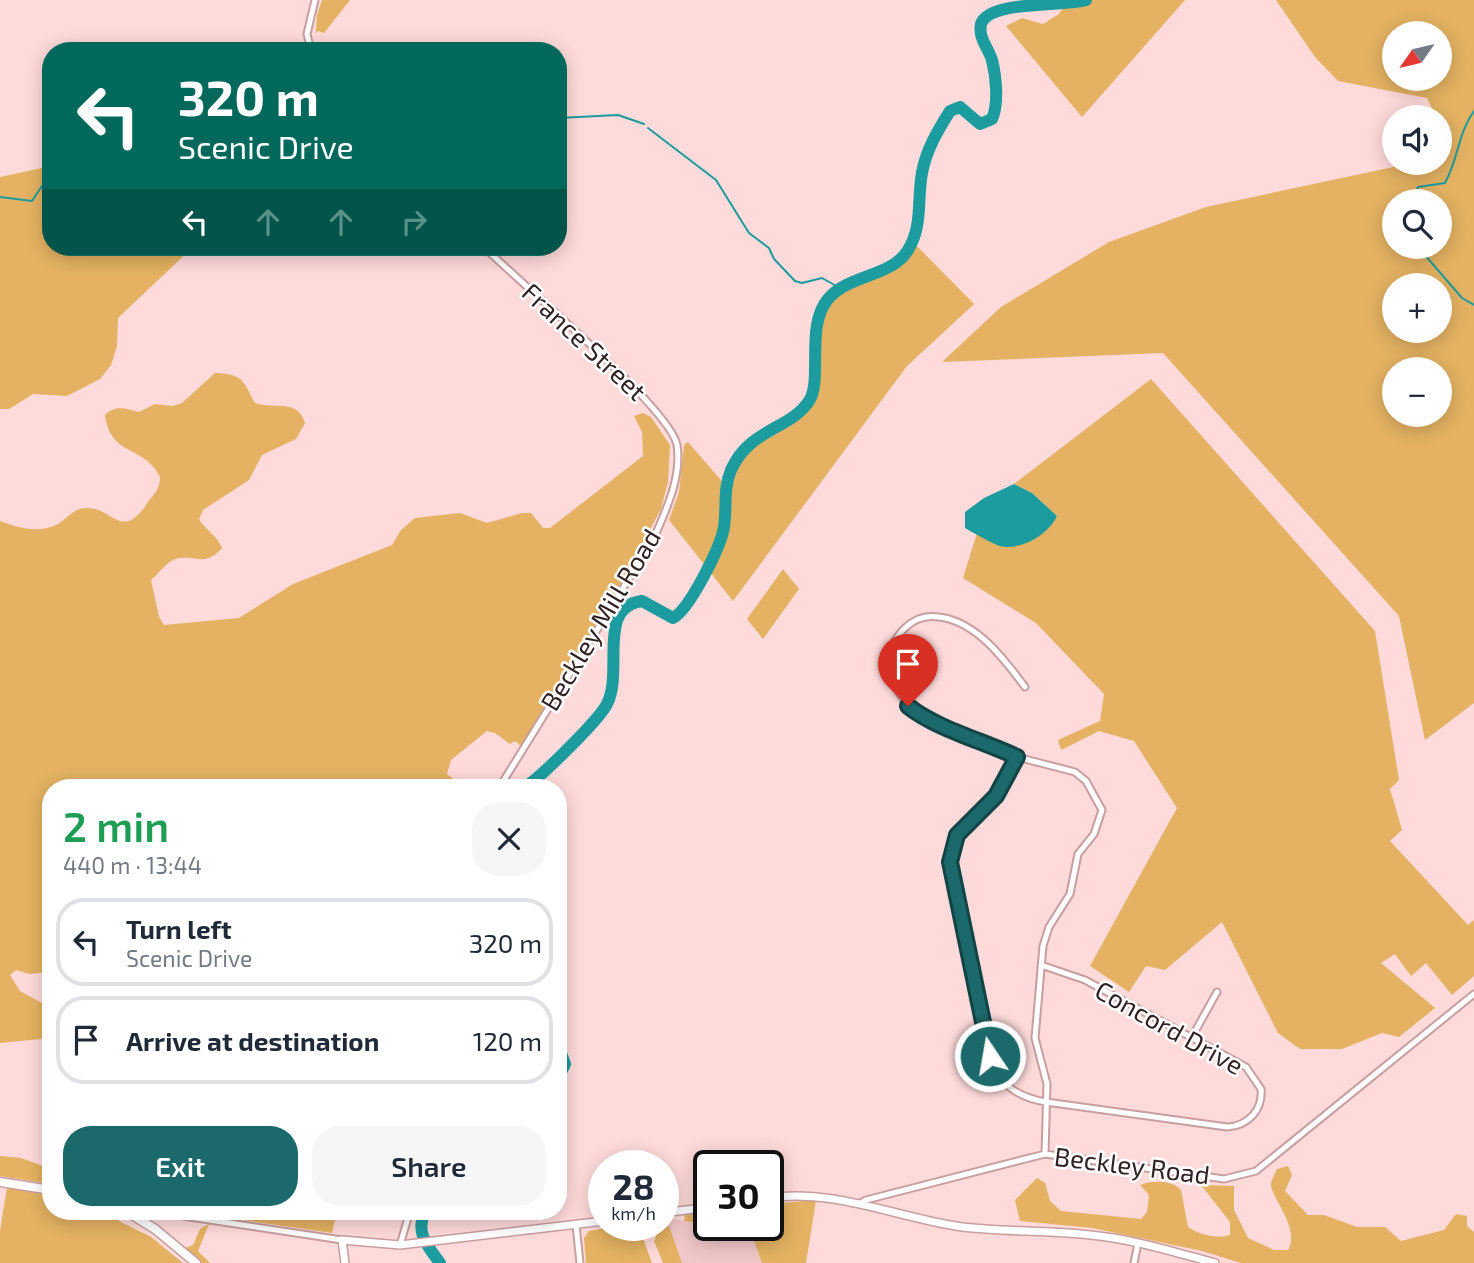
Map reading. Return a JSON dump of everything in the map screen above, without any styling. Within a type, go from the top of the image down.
[{"type":"main road","points":[[0,1182],[42,1189]]},
{"type":"main road","points":[[140,1220],[196,1263]]},
{"type":"street","points":[[309,42],[307,34],[315,0]]},
{"type":"street","name":"France Street","points":[[494,256],[647,400],[664,420],[677,444]]},
{"type":"street","name":"Beckley Mill Road","points":[[505,779],[654,538],[671,499],[678,461],[677,444]]},
{"type":"street","points":[[1025,687],[994,647],[942,617],[926,616],[911,622],[896,637],[889,653],[889,671],[897,688],[915,712],[1017,757],[1075,772],[1090,788],[1102,810],[1094,834],[1078,854],[1070,894],[1045,938],[1035,1038],[1047,1084],[1045,1154]]},
{"type":"street","points":[[1017,757],[996,796],[957,835],[950,862],[994,1069],[1000,1080],[1018,1095],[1046,1102]]},
{"type":"street","name":"Concord Drive","points":[[1041,965],[1085,980],[1246,1068],[1255,1078],[1262,1095],[1259,1106],[1247,1122],[1227,1127],[1046,1102]]},
{"type":"street","points":[[1192,1037],[1217,992]]},
{"type":"street","name":"Beckley Road","points":[[859,1204],[1045,1154],[1224,1178],[1256,1171],[1474,994]]},
{"type":"street","points":[[784,1195],[827,1196],[900,1216],[964,1227],[1092,1235],[1138,1243],[1215,1263]]},
{"type":"street","points":[[209,1220],[342,1240],[400,1245],[588,1223]]},
{"type":"street","points":[[400,1245],[407,1220]]},
{"type":"street","points":[[576,1225],[580,1263]]},
{"type":"street","points":[[342,1240],[345,1263]]},
{"type":"street","points":[[1134,1263],[1138,1243]]},
{"type":"shaded area","points":[[322,0],[350,0],[324,33],[316,33],[317,15]]},
{"type":"shaded area","points":[[1068,0],[1185,0],[1082,117],[1006,26],[1022,18],[1043,24],[1059,14]]},
{"type":"shaded area","points":[[1276,0],[1474,0],[1474,703],[1425,740],[1399,616],[1163,353],[942,362],[1001,307],[1109,242],[1206,207],[1382,169],[1382,175],[1452,175],[1452,105],[1430,105],[1427,98],[1390,91],[1452,91],[1452,21],[1382,21],[1382,89],[1338,81],[1315,57]]},
{"type":"shaded area","points":[[42,168],[42,256],[183,256],[118,318],[117,346],[111,365],[100,379],[67,396],[33,394],[9,409],[0,409],[0,177]]},
{"type":"shaded area","points":[[912,241],[974,304],[907,366],[733,601],[669,520],[679,492],[684,445],[688,442],[726,486],[734,465],[746,448],[761,435],[800,411],[810,400],[814,391],[817,325],[827,301],[848,284],[896,262]]},
{"type":"shaded area","points":[[215,373],[232,375],[242,380],[255,403],[297,410],[305,423],[296,439],[262,455],[249,480],[203,510],[199,519],[222,548],[209,558],[186,557],[173,560],[151,580],[159,617],[164,625],[239,618],[293,584],[392,545],[401,530],[415,518],[460,513],[487,523],[531,513],[543,528],[550,528],[643,456],[642,432],[634,416],[643,413],[651,417],[670,445],[668,482],[661,509],[625,576],[521,746],[515,741],[510,744],[495,733],[487,731],[451,760],[447,774],[453,779],[42,779],[42,973],[30,974],[16,970],[10,975],[20,991],[42,1003],[42,1039],[0,1043],[0,521],[22,528],[44,529],[58,524],[80,509],[91,508],[121,521],[129,521],[137,516],[156,492],[160,477],[146,459],[114,438],[108,429],[105,415],[117,408],[139,412],[155,404],[173,406],[182,403]]},
{"type":"shaded area","points":[[1151,379],[1375,631],[1399,780],[1390,789],[1402,830],[1390,841],[1468,925],[1474,920],[1474,976],[1452,995],[1426,963],[1411,976],[1395,954],[1381,963],[1435,1008],[1399,1037],[1382,1033],[1342,1049],[1300,1049],[1278,1033],[1222,922],[1165,970],[1146,966],[1129,992],[1090,966],[1177,808],[1134,741],[1099,731],[1061,750],[1058,740],[1100,721],[1104,694],[1036,623],[963,578],[977,533],[1003,544],[1020,544],[1057,516],[1032,493],[1014,484]]},
{"type":"shaded area","points":[[783,569],[799,589],[763,639],[747,619]]},
{"type":"shaded area","points":[[0,1156],[21,1158],[42,1166],[42,1183],[0,1176]]},
{"type":"shaded area","points":[[1288,1166],[1292,1175],[1285,1191],[1308,1215],[1324,1215],[1357,1227],[1385,1227],[1401,1241],[1444,1230],[1456,1214],[1467,1216],[1467,1226],[1474,1232],[1474,1263],[1241,1263],[1202,1251],[1092,1228],[1020,1221],[1015,1200],[1037,1178],[1045,1183],[1050,1201],[1061,1211],[1141,1219],[1147,1212],[1149,1195],[1140,1185],[1150,1182],[1167,1183],[1181,1190],[1188,1227],[1203,1234],[1220,1237],[1230,1235],[1230,1222],[1201,1185],[1234,1186],[1234,1210],[1248,1238],[1274,1250],[1288,1250],[1291,1233],[1271,1185],[1277,1169]]},
{"type":"shaded area","points":[[7,1187],[42,1194],[42,1220],[117,1220],[151,1237],[183,1263],[0,1263],[0,1231]]},
{"type":"shaded area","points":[[816,1200],[806,1263],[762,1263],[754,1241],[784,1241],[784,1203]]},
{"type":"shaded area","points":[[693,1214],[693,1222],[684,1221],[685,1215]]},
{"type":"shaded area","points":[[242,1220],[335,1220],[332,1233]]},
{"type":"shaded area","points":[[679,1220],[693,1222],[693,1241],[754,1241],[762,1263],[682,1263],[674,1241],[679,1241]]},
{"type":"shaded area","points":[[209,1224],[198,1251],[210,1263],[200,1263],[185,1248],[193,1245],[200,1229]]},
{"type":"shaded area","points":[[588,1232],[588,1241],[644,1241],[652,1263],[586,1263],[584,1238]]},
{"type":"shaded area","points":[[654,1241],[674,1241],[682,1263],[663,1263]]},
{"type":"water","points":[[1014,484],[1032,493],[1057,516],[1048,529],[1033,540],[1008,547],[997,545],[965,528],[965,512],[984,498]]},
{"type":"waterway","points":[[535,779],[593,722],[607,704],[613,675],[615,628],[620,615],[628,606],[642,601],[673,618],[696,590],[722,536],[727,484],[739,456],[759,437],[801,411],[809,401],[815,380],[817,323],[828,299],[847,285],[892,266],[908,250],[918,222],[926,156],[950,111],[960,107],[980,124],[992,119],[996,106],[996,82],[992,60],[981,34],[981,24],[987,16],[997,11],[1086,0]]},
{"type":"waterway","points":[[1417,189],[1445,183],[1474,111]]},
{"type":"waterway","points":[[567,118],[618,115],[644,124]]},
{"type":"waterway","points":[[648,128],[716,180],[749,233],[769,248],[774,259],[795,281],[802,283],[822,278],[840,288]]},
{"type":"waterway","points":[[0,197],[32,201],[42,186]]},
{"type":"waterway","points":[[1428,259],[1462,298],[1474,305]]},
{"type":"waterway","points":[[422,1220],[424,1238],[440,1263]]},
{"type":"route","points":[[908,706],[940,725],[975,737],[1017,757],[996,796],[957,835],[950,862],[990,1056]]}]
